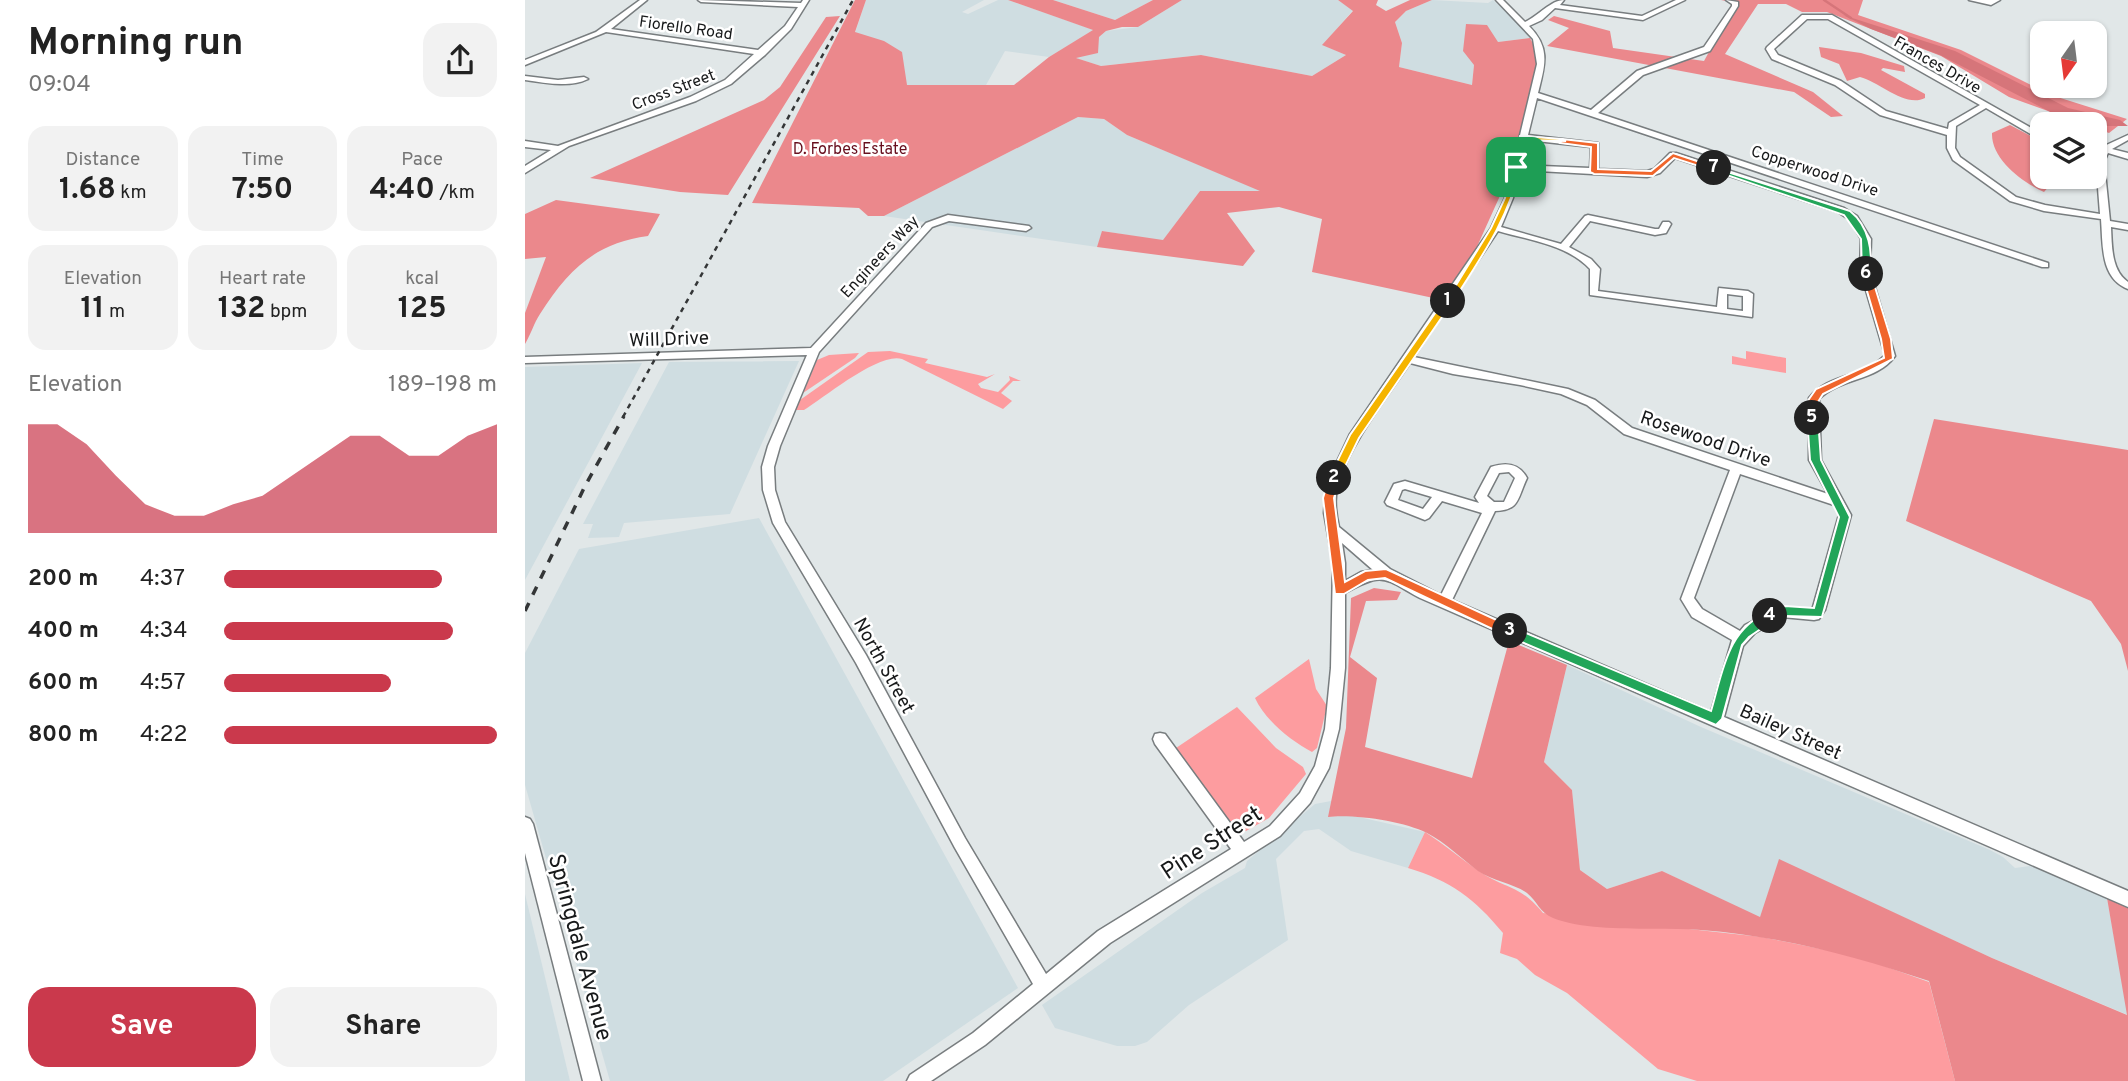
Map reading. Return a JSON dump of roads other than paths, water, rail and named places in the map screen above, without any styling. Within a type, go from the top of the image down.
[{"type":"street","points":[[525,63],[606,30],[644,0]]},
{"type":"street","points":[[701,0],[804,3]]},
{"type":"street","points":[[1499,0],[1525,24],[1539,18],[1558,3],[1635,19],[1648,17],[1670,3],[1682,0]]},
{"type":"street","points":[[1591,114],[1640,73],[1710,46],[1735,6],[1736,3],[1729,0]]},
{"type":"street","points":[[1972,0],[1991,3],[1997,0]]},
{"type":"street","name":"Cross Street","points":[[525,170],[557,148],[716,89],[738,76],[789,27],[804,3]]},
{"type":"street","name":"Frances Drive","points":[[1951,133],[1883,113],[1838,83],[1779,59],[1771,53],[1771,48],[1805,17],[1820,15],[1833,19],[2030,131]]},
{"type":"street","name":"Pine Street","points":[[916,1081],[979,1038],[1104,937],[1275,831],[1305,798],[1322,768],[1334,716],[1339,590],[1329,498],[1336,473],[1354,437],[1496,228],[1510,198],[1534,94],[1541,49],[1525,24]]},
{"type":"street","name":"Fiorello Road","points":[[606,30],[762,53]]},
{"type":"street","points":[[525,78],[558,82],[584,79]]},
{"type":"street","name":"Copperwood Drive","points":[[1534,94],[1945,229],[2045,265]]},
{"type":"street","points":[[1984,106],[1954,122],[1951,148],[1958,160],[2013,199],[2036,207],[2106,220],[2128,227]]},
{"type":"street","points":[[1523,137],[1595,145],[1594,172]]},
{"type":"street","points":[[2107,148],[2128,137]]},
{"type":"street","points":[[525,144],[557,148]]},
{"type":"street","points":[[2107,150],[2128,156]]},
{"type":"street","points":[[1516,167],[1653,173],[1673,155],[1835,207],[1854,218],[1865,239],[1865,270],[1889,356],[1875,368],[1823,389],[1814,398],[1814,456],[1845,517],[1818,613],[1780,612],[1740,638],[1716,719]]},
{"type":"street","points":[[2101,189],[2113,273],[2128,286]]},
{"type":"street","name":"Engineers Way","points":[[814,351],[929,225],[948,218],[1026,228]]},
{"type":"street","points":[[1563,248],[1588,218],[1655,232],[1663,231],[1666,224]]},
{"type":"street","points":[[1496,228],[1563,248],[1593,264],[1593,293],[1722,312]]},
{"type":"street","name":"Will Drive","points":[[525,360],[814,351]]},
{"type":"street","name":"North Street","points":[[814,351],[781,427],[768,467],[769,490],[778,522],[861,659],[960,843],[1044,986]]},
{"type":"street","name":"Rosewood Drive","points":[[1409,359],[1461,373],[1563,391],[1603,408],[1628,431],[1837,502]]},
{"type":"street","points":[[1737,467],[1687,599],[1697,613],[1740,638]]},
{"type":"street","points":[[1440,495],[1490,509],[1444,603]]},
{"type":"street","name":"Bailey Street","points":[[1334,530],[1386,573],[1444,603],[2128,899]]},
{"type":"street","points":[[1339,590],[1365,576],[1386,573]]},
{"type":"street","points":[[1160,739],[1241,850]]},
{"type":"street","name":"Springdale Avenue","points":[[525,824],[591,1081]]},
{"type":"waterway","points":[[1824,0],[1851,18]]},
{"type":"railway","points":[[623,417],[853,0]]},
{"type":"railway","points":[[525,611],[585,486],[624,416]]},
{"type":"park label","name":"D. Forbes Estate","points":[[850,148]]}]
